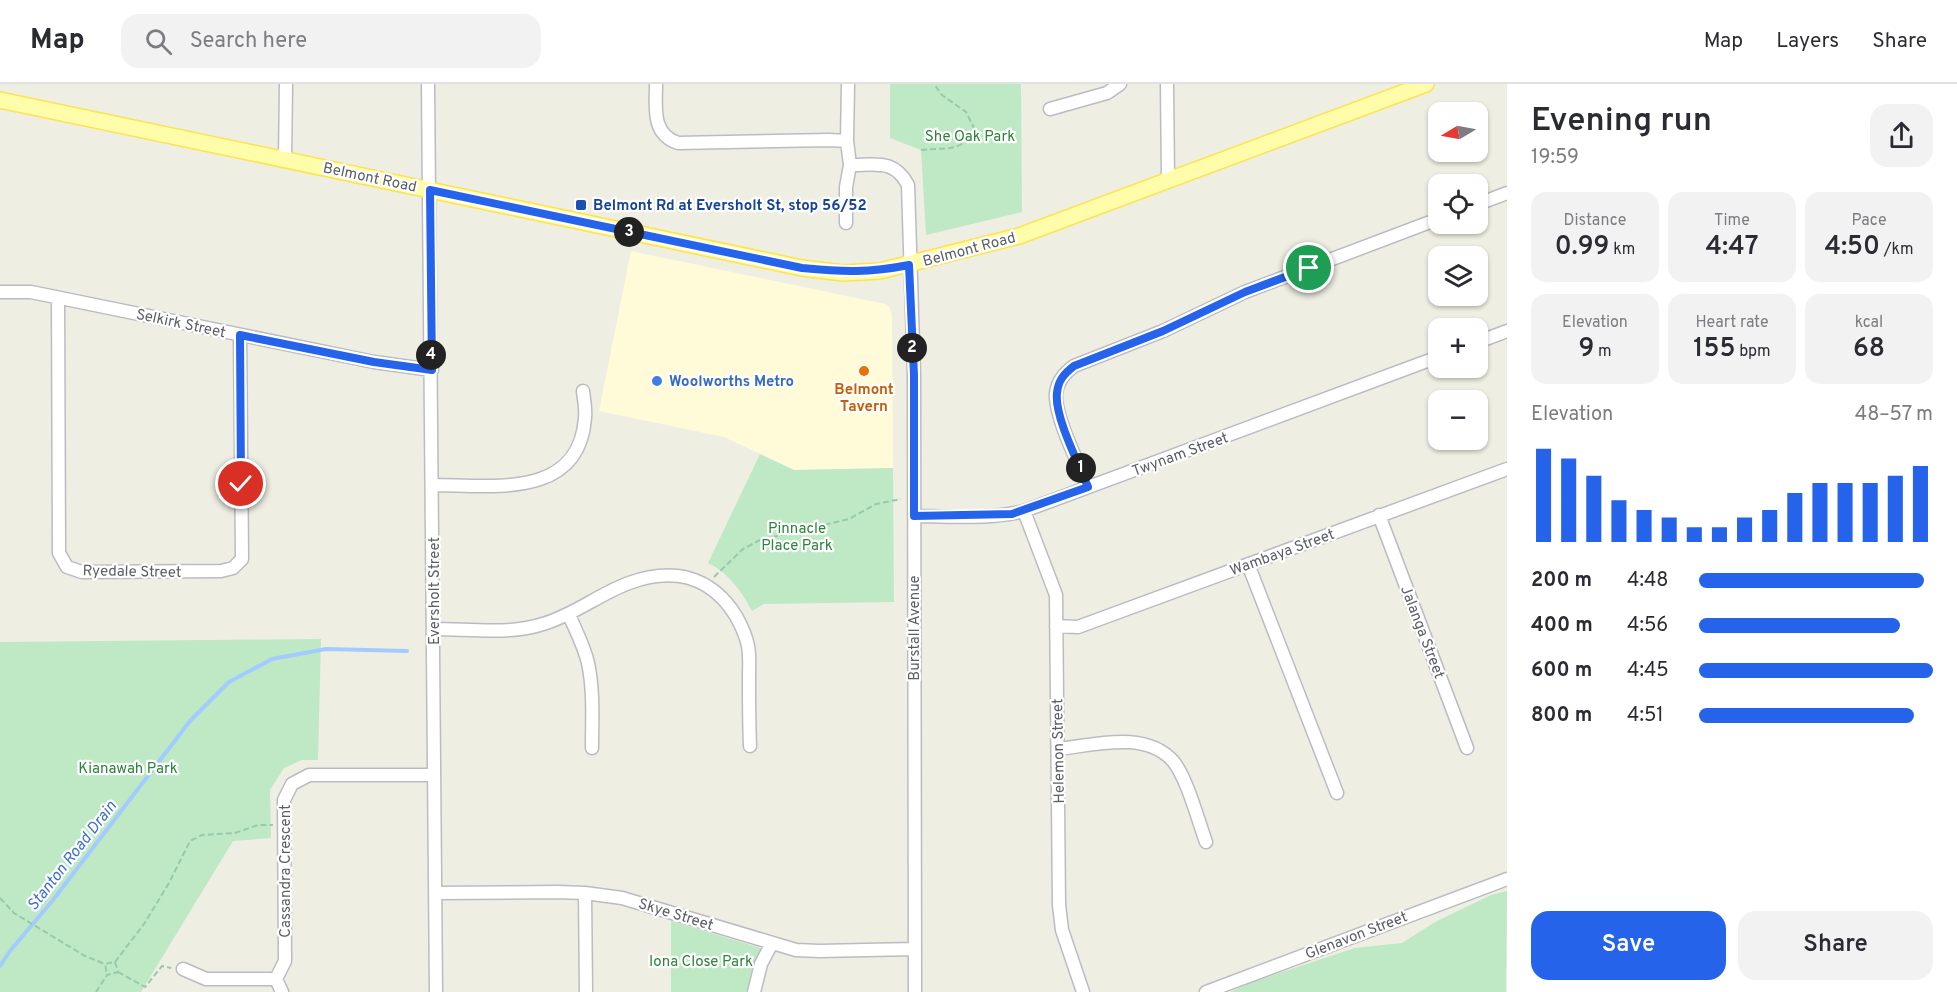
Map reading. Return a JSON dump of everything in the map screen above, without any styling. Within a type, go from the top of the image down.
[{"type":"main road","name":"Belmont Road","points":[[0,100],[802,268],[843,273],[880,271],[909,265],[1019,236],[1425,84]]},
{"type":"street","points":[[285,84],[285,160]]},
{"type":"street","name":"Eversholt Street","points":[[428,84],[436,992]]},
{"type":"street","points":[[656,84],[656,116],[660,130],[668,140],[690,143],[847,141]]},
{"type":"street","points":[[846,223],[846,187],[850,165],[847,141],[848,84]]},
{"type":"street","points":[[1050,109],[1107,93],[1120,84]]},
{"type":"street","points":[[1167,84],[1168,180]]},
{"type":"street","name":"Burstall Avenue","points":[[850,165],[891,166],[901,172],[908,185],[914,375],[915,992]]},
{"type":"street","points":[[1488,200],[1507,193]]},
{"type":"street","points":[[1088,487],[1057,409],[1056,392],[1062,376],[1074,366],[1163,331],[1245,292],[1428,223]]},
{"type":"street","name":"Selkirk Street","points":[[0,292],[31,292],[374,362],[432,370]]},
{"type":"street","name":"Ryedale Street","points":[[58,298],[59,553],[67,567],[81,572],[221,571],[234,568],[242,559],[240,335]]},
{"type":"street","points":[[1488,338],[1507,331]]},
{"type":"street","name":"Twynam Street","points":[[914,516],[982,516],[1024,511],[1428,361]]},
{"type":"street","points":[[433,485],[528,484],[550,477],[568,462],[580,441],[585,418],[583,391]]},
{"type":"street","name":"Wambaya Street","points":[[1056,626],[1078,627],[1507,469]]},
{"type":"street","name":"Helemon Street","points":[[1024,511],[1056,595],[1059,905],[1062,930],[1083,992]]},
{"type":"street","name":"Jalanga Street","points":[[1379,516],[1467,748]]},
{"type":"street","points":[[1248,564],[1337,793]]},
{"type":"street","points":[[434,629],[519,629],[542,625],[569,615],[631,582],[660,576],[683,576],[699,581],[718,593],[731,609],[742,627],[748,646],[750,746]]},
{"type":"street","points":[[569,615],[588,663],[591,685],[592,748]]},
{"type":"street","points":[[1058,749],[1121,742],[1157,748],[1174,762],[1184,781],[1206,842]]},
{"type":"street","name":"Cassandra Crescent","points":[[276,979],[285,961],[283,824],[284,800],[292,784],[309,775],[434,775]]},
{"type":"street","name":"Glenavon Street","points":[[1206,992],[1507,879]]},
{"type":"street","name":"Skye Street","points":[[435,893],[585,893],[622,898],[796,950],[914,949]]},
{"type":"street","points":[[585,893],[586,992]]},
{"type":"street","points":[[754,992],[761,964],[772,943]]},
{"type":"street","points":[[183,969],[206,980],[276,979],[282,992]]},
{"type":"path","points":[[921,150],[956,148],[968,142],[976,132],[966,112],[942,95],[934,84]]},
{"type":"path","points":[[706,585],[743,549],[760,540],[849,519],[876,504],[901,500]]},
{"type":"path","points":[[0,898],[14,914],[85,956],[105,964],[115,962],[144,924],[190,842],[202,835],[235,833],[258,825],[283,824]]},
{"type":"path","points":[[115,962],[118,972],[145,987],[162,966],[183,969]]},
{"type":"path","points":[[105,964],[107,975]]},
{"type":"path","points":[[96,992],[107,975],[118,972]]},
{"type":"shaded area","points":[[631,251],[889,306],[892,315],[893,468],[794,470],[724,437],[599,411]]},
{"type":"green space","name":"She Oak Park","points":[[890,84],[1021,84],[1022,212],[926,235],[921,150],[890,138]]},
{"type":"green space","name":"Pinnacle Place Park","points":[[760,454],[794,470],[893,468],[894,602],[764,604],[752,611],[734,583],[708,563]]},
{"type":"green space","name":"Kianawah Park","points":[[321,639],[318,760],[302,760],[284,768],[270,790],[271,838],[233,841],[141,992],[0,992],[0,642]]},
{"type":"green space","points":[[1507,891],[1506,992],[1230,992],[1252,982],[1355,948],[1402,943],[1437,921],[1491,895]]},
{"type":"green space","name":"Iona Close Park","points":[[671,921],[761,948],[746,992],[671,992]]},
{"type":"waterway","name":"Stanton Road Drain","points":[[0,966],[190,721],[229,682],[272,659],[326,649],[407,651]]},
{"type":"place","name":"Belmont Rd at Eversholt St, stop 56/52","points":[[581,205]]},
{"type":"place","name":"Belmont Tavern","points":[[864,371]]},
{"type":"place","name":"Woolworths Metro","points":[[657,381]]},
{"type":"route","points":[[241,484],[240,335],[374,362],[432,370],[430,190],[802,268],[843,273],[880,271],[909,265],[914,375],[914,516],[1012,514],[1088,487],[1057,409],[1056,392],[1062,376],[1074,366],[1163,331],[1245,292],[1309,268]]}]
